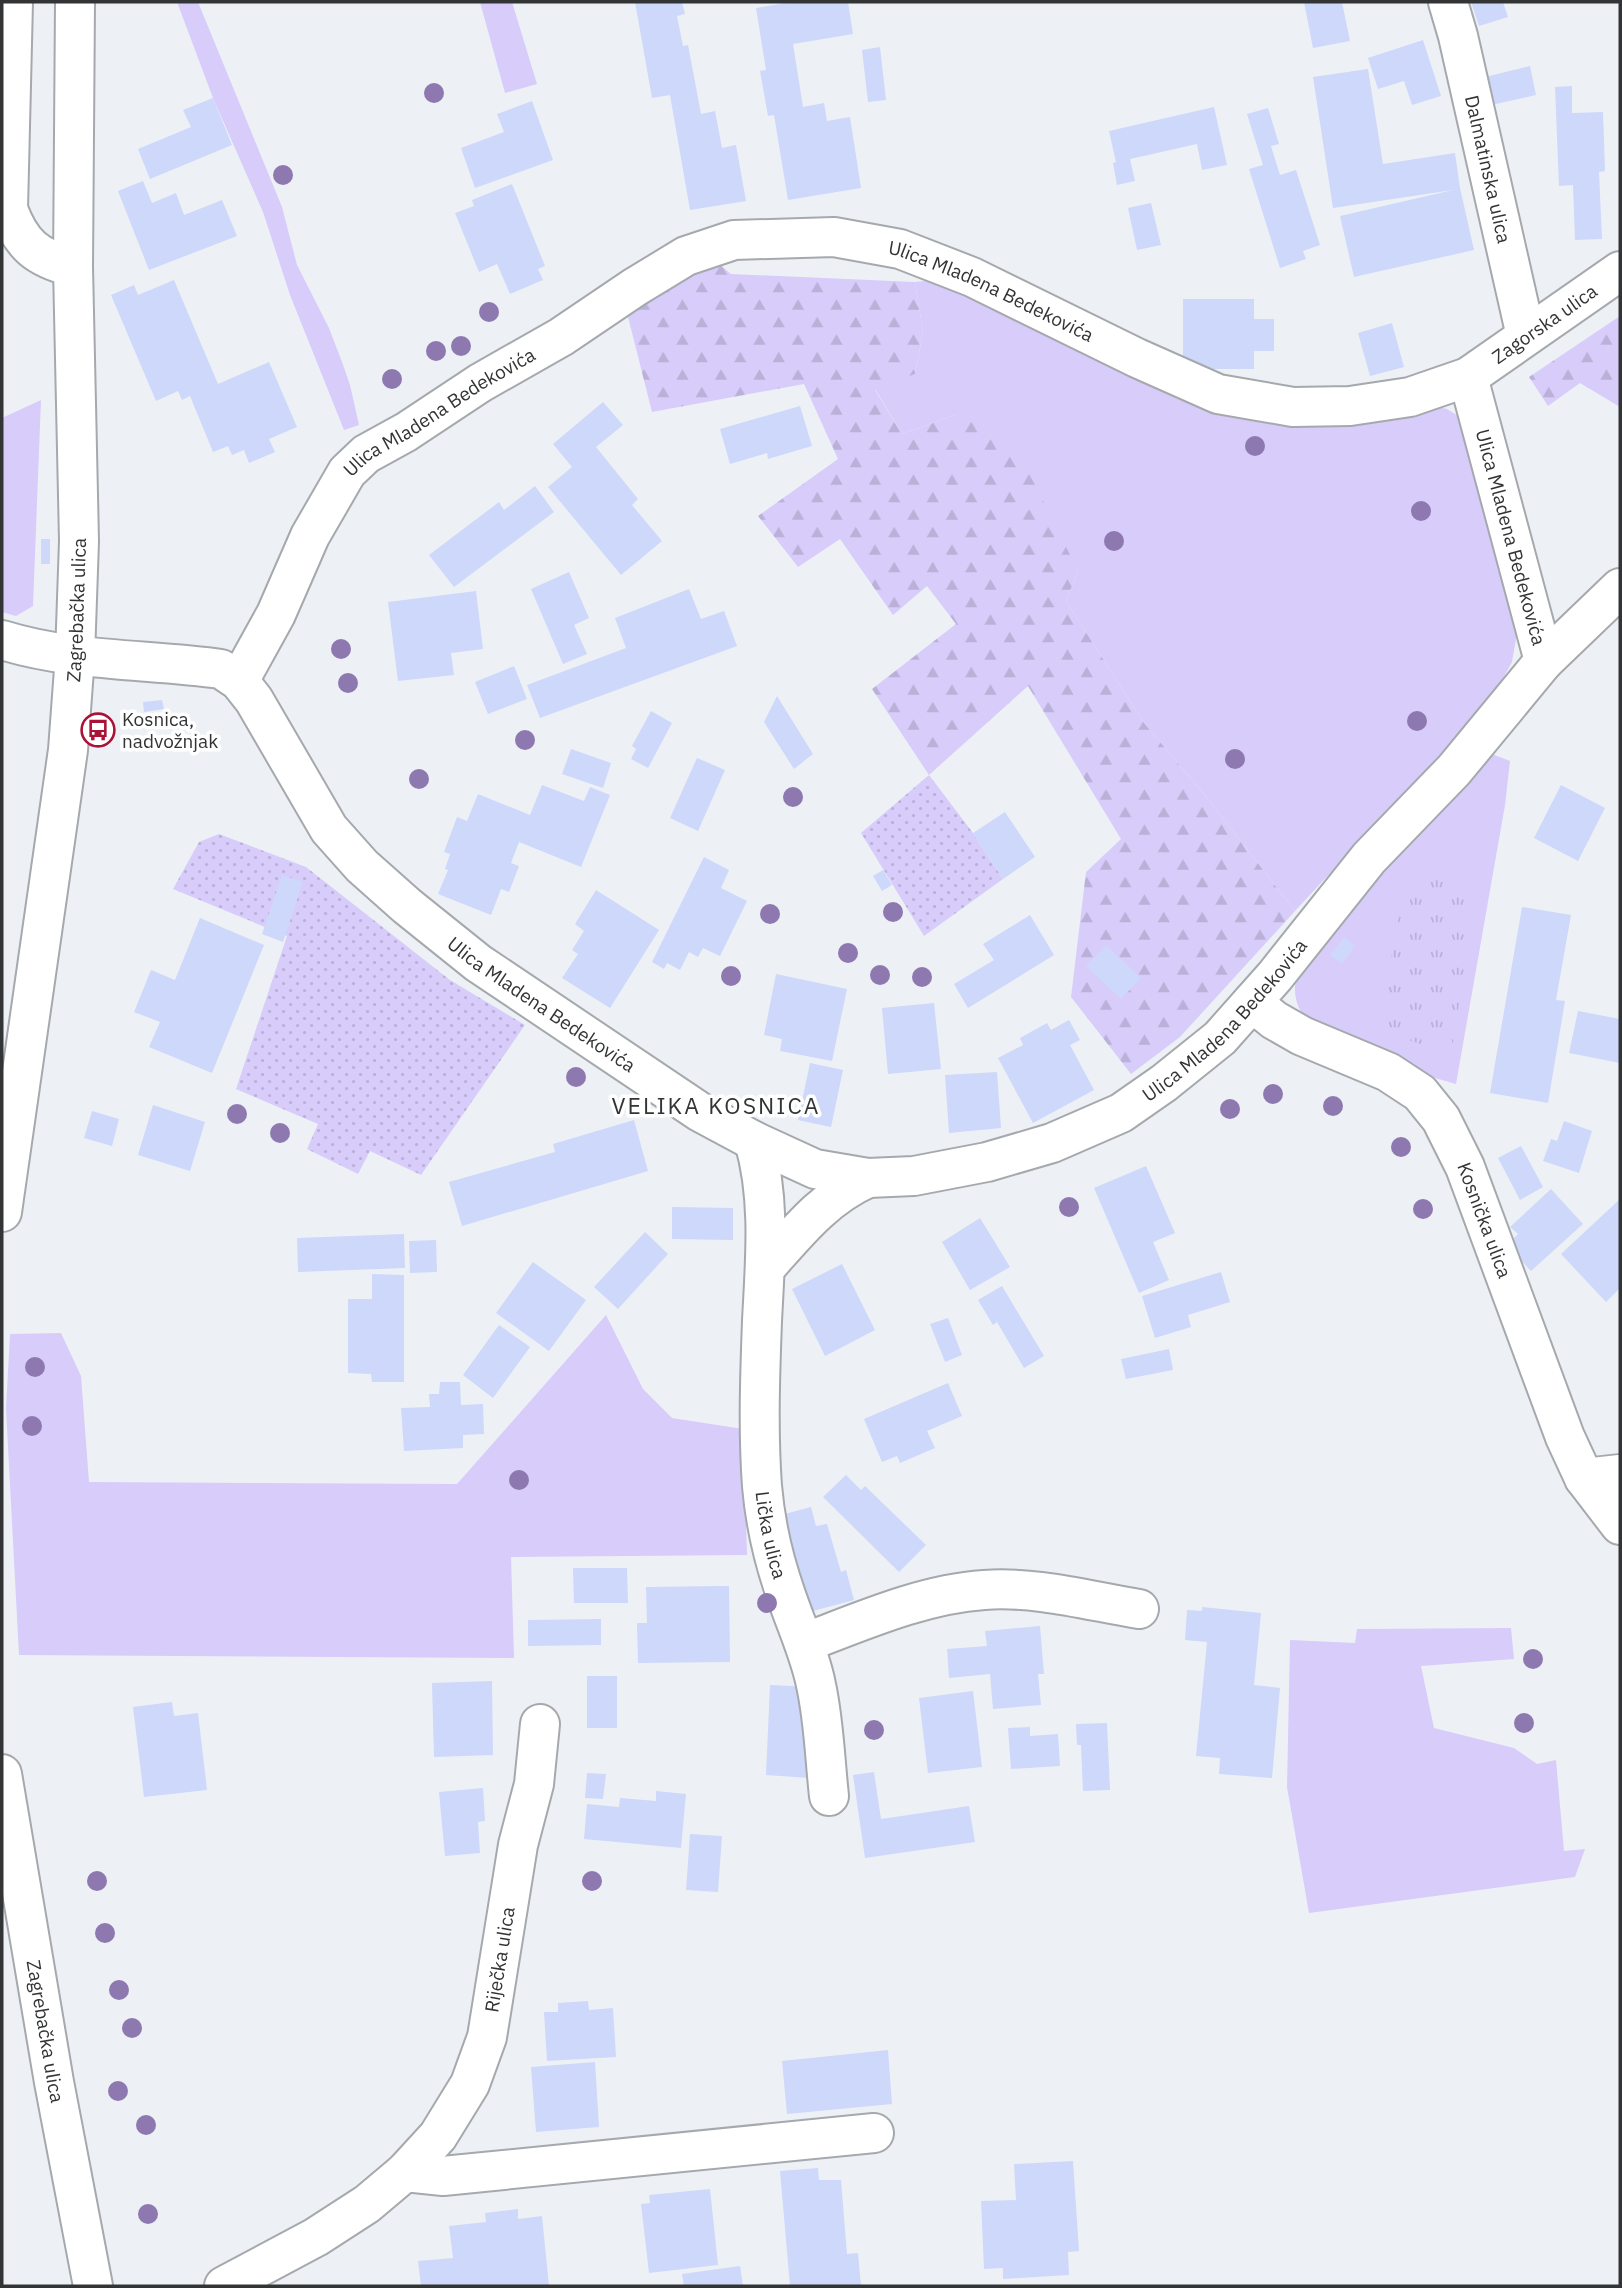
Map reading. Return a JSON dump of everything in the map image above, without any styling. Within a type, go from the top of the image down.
[{"type":"street","points":[[13,2],[8,209],[27,246],[48,261],[73,267]]},
{"type":"street","name":"Zagrebačka ulica","points":[[2,1212],[68,750],[75,656],[79,541],[73,267],[75,2]]},
{"type":"street","name":"Dalmatinska ulica","points":[[1448,2],[1526,336]]},
{"type":"street","name":"Ulica Mladena Bedekovića","points":[[834,237],[900,249],[972,277],[1137,358],[1218,394],[1293,407],[1350,406],[1410,397],[1468,377],[1544,661],[1454,770],[1369,858],[1220,1038],[1164,1083],[1121,1113],[1052,1143],[986,1162],[914,1176],[868,1178],[816,1169],[754,1141],[700,1112],[490,972],[389,890],[362,866],[329,829],[254,700],[239,681],[276,614],[310,536],[347,472],[366,454],[406,432],[480,383],[561,337],[635,286],[686,256],[734,240],[834,237]]},
{"type":"street","name":"Zagorska ulica","points":[[1468,377],[1620,271]]},
{"type":"street","points":[[1544,661],[1620,588]]},
{"type":"street","points":[[2,640],[75,656],[221,669],[239,681]]},
{"type":"street","name":"Kosnička ulica","points":[[1252,1002],[1274,1020],[1302,1037],[1388,1072],[1420,1093],[1441,1119],[1465,1167],[1564,1437],[1602,1476],[1620,1525]]},
{"type":"street","name":"Lička ulica","points":[[754,1141],[762,1174],[767,1266],[761,1395],[762,1488],[785,1593],[817,1686],[829,1796]]},
{"type":"street","points":[[767,1266],[808,1219],[830,1199],[868,1178]]},
{"type":"street","points":[[804,1643],[947,1594],[986,1590],[1036,1592],[1139,1609]]},
{"type":"street","name":"Riječka ulica","points":[[224,2286],[316,2237],[367,2204],[405,2172],[438,2136],[470,2084],[487,2037],[518,1846],[534,1784],[540,1724]]},
{"type":"street","name":"Zagrebačka ulica","points":[[2,1774],[15,1933],[54,2081],[93,2286]]},
{"type":"street","points":[[405,2172],[443,2176],[874,2133]]},
{"type":"green space","points":[[177,2],[198,2],[282,207],[297,265],[329,328],[342,362],[359,425],[344,430],[290,295],[263,212],[213,98]]},
{"type":"green space","points":[[480,2],[512,2],[537,84],[505,93]]},
{"type":"green space","points":[[713,259],[731,274],[915,282],[923,332],[915,374],[875,390],[902,434],[955,415],[1013,440],[1078,571],[1066,601],[1144,723],[1208,799],[1295,911],[1180,1037],[1131,1074],[1071,997],[1086,872],[1121,839],[1028,686],[929,775],[872,689],[956,624],[927,586],[893,615],[840,539],[798,567],[758,516],[838,459],[804,384],[652,412],[626,309]]},
{"type":"green space","points":[[947,278],[1145,377],[1430,405],[1447,409],[1465,420],[1520,615],[1512,662],[1497,689],[1458,735],[1295,911],[1208,799],[1144,723],[1066,601],[1078,571],[955,415],[902,434],[875,389],[915,374],[923,332],[915,282]]},
{"type":"green space","points":[[1620,316],[1620,407],[1580,383],[1548,406],[1529,377]]},
{"type":"green space","points":[[41,400],[33,606],[16,616],[2,612],[2,418]]},
{"type":"green space","points":[[1492,754],[1510,761],[1505,805],[1456,1084],[1414,1072],[1305,1018],[1296,1001],[1295,981],[1304,959],[1363,887]]},
{"type":"green space","points":[[929,775],[973,833],[1003,879],[924,936],[861,833]]},
{"type":"green space","points":[[219,834],[306,867],[450,980],[525,1025],[421,1175],[370,1151],[358,1174],[307,1149],[318,1124],[236,1089],[287,936],[173,889],[199,842]]},
{"type":"green space","points":[[1407,873],[1477,890],[1451,1055],[1378,1029]]},
{"type":"green space","points":[[606,1315],[643,1389],[672,1418],[743,1429],[747,1555],[511,1557],[514,1658],[19,1655],[6,1409],[10,1334],[61,1333],[81,1376],[89,1482],[457,1484]]},
{"type":"green space","points":[[1511,1628],[1514,1659],[1421,1666],[1434,1728],[1514,1748],[1537,1764],[1556,1760],[1564,1851],[1585,1849],[1575,1877],[1309,1913],[1287,1787],[1290,1640],[1355,1643],[1357,1629]]},
{"type":"building","points":[[635,2],[682,2],[685,14],[677,16],[683,46],[688,45],[701,114],[715,111],[722,148],[736,145],[746,201],[690,210],[670,95],[652,98]]},
{"type":"building","points":[[792,2],[848,2],[853,34],[793,44],[803,107],[824,103],[827,121],[850,117],[861,188],[788,200],[774,115],[768,116],[760,71],[766,70],[756,8]]},
{"type":"building","points":[[1304,2],[1342,2],[1350,41],[1313,48]]},
{"type":"building","points":[[1471,2],[1503,2],[1508,17],[1479,26]]},
{"type":"building","points":[[1423,40],[1441,96],[1412,105],[1404,81],[1378,89],[1368,58]]},
{"type":"building","points":[[880,47],[886,100],[868,102],[862,50]]},
{"type":"building","points":[[1530,66],[1536,95],[1487,106],[1481,78]]},
{"type":"building","points":[[1368,69],[1383,164],[1455,153],[1474,250],[1354,277],[1340,216],[1453,190],[1333,208],[1313,77]]},
{"type":"building","points":[[1572,86],[1572,113],[1603,112],[1605,171],[1599,172],[1602,239],[1575,240],[1573,185],[1559,186],[1555,87]]},
{"type":"building","points":[[213,98],[232,145],[150,179],[138,149],[191,127],[183,110]]},
{"type":"building","points":[[532,101],[553,160],[475,188],[461,148],[504,132],[497,114]]},
{"type":"building","points":[[1214,107],[1227,165],[1202,170],[1197,144],[1130,159],[1135,181],[1117,185],[1113,163],[1116,162],[1109,131]]},
{"type":"building","points":[[1268,108],[1279,144],[1271,146],[1280,175],[1296,170],[1320,245],[1303,251],[1306,259],[1280,268],[1249,169],[1263,165],[1247,114]]},
{"type":"building","points":[[143,181],[152,203],[176,193],[184,215],[222,200],[237,236],[149,270],[118,191]]},
{"type":"building","points":[[512,184],[545,266],[538,269],[543,280],[510,294],[497,264],[479,272],[455,213],[474,206],[472,200]]},
{"type":"building","points":[[1151,203],[1161,245],[1137,250],[1128,208]]},
{"type":"building","points":[[174,280],[218,384],[269,362],[297,427],[269,439],[275,452],[249,463],[244,450],[232,455],[228,446],[213,452],[190,396],[182,400],[178,391],[156,401],[111,295],[134,285],[138,295]]},
{"type":"building","points":[[1183,299],[1254,299],[1254,319],[1274,319],[1274,351],[1254,351],[1254,369],[1183,369]]},
{"type":"building","points":[[1392,323],[1404,367],[1370,376],[1358,333]]},
{"type":"building","points":[[603,402],[623,425],[596,447],[638,499],[632,505],[662,541],[621,575],[548,487],[572,467],[553,444]]},
{"type":"building","points":[[800,406],[812,446],[768,459],[767,453],[730,464],[720,429]]},
{"type":"building","points":[[535,486],[554,512],[454,587],[429,555],[499,502],[504,510]]},
{"type":"building","points":[[41,539],[50,539],[50,564],[41,564]]},
{"type":"building","points":[[569,572],[589,618],[574,625],[587,654],[563,664],[531,589]]},
{"type":"building","points":[[689,589],[701,619],[724,611],[737,646],[540,718],[527,685],[626,648],[615,618]]},
{"type":"building","points":[[476,591],[483,649],[451,653],[454,675],[398,681],[388,602]]},
{"type":"building","points":[[514,666],[527,699],[488,714],[475,682]]},
{"type":"building","points":[[777,696],[813,754],[794,769],[764,722]]},
{"type":"building","points":[[162,700],[164,709],[144,712],[143,702]]},
{"type":"building","points":[[651,711],[672,723],[648,768],[631,759],[636,749],[632,746]]},
{"type":"building","points":[[571,749],[611,763],[603,788],[562,774]]},
{"type":"building","points":[[697,758],[725,770],[698,831],[670,818]]},
{"type":"building","points":[[542,785],[584,801],[590,787],[610,795],[581,867],[519,842],[511,863],[519,866],[509,892],[501,889],[491,915],[438,894],[448,870],[445,869],[450,854],[444,852],[457,817],[467,821],[478,794],[530,815]]},
{"type":"building","points":[[1561,785],[1605,808],[1578,861],[1534,838]]},
{"type":"building","points":[[1005,812],[1035,857],[1003,879],[973,833]]},
{"type":"building","points":[[704,857],[729,870],[721,888],[747,901],[720,956],[703,948],[698,957],[689,952],[680,970],[667,963],[664,969],[652,962]]},
{"type":"building","points":[[883,870],[892,885],[882,891],[873,876]]},
{"type":"building","points":[[282,875],[303,882],[283,942],[262,934]]},
{"type":"building","points":[[596,890],[659,930],[610,1008],[562,978],[578,954],[572,950],[584,931],[575,924]]},
{"type":"building","points":[[1522,907],[1571,915],[1556,1000],[1565,1001],[1548,1103],[1490,1093]]},
{"type":"building","points":[[1030,915],[1054,955],[968,1008],[954,984],[994,960],[983,944]]},
{"type":"building","points":[[200,918],[264,945],[212,1073],[149,1047],[160,1022],[134,1012],[151,970],[175,980]]},
{"type":"building","points":[[1344,937],[1355,946],[1342,964],[1330,955]]},
{"type":"building","points":[[1106,945],[1141,978],[1121,999],[1086,966]]},
{"type":"building","points":[[776,974],[847,989],[832,1061],[780,1051],[782,1039],[764,1035]]},
{"type":"building","points":[[934,1003],[941,1069],[888,1074],[882,1008]]},
{"type":"building","points":[[1578,1011],[1620,1019],[1620,1063],[1569,1053]]},
{"type":"building","points":[[1069,1020],[1080,1040],[1070,1045],[1094,1090],[1033,1123],[998,1058],[1023,1045],[1020,1038],[1047,1023],[1051,1030]]},
{"type":"building","points":[[810,1063],[843,1070],[831,1127],[798,1120]]},
{"type":"building","points":[[997,1072],[1001,1128],[949,1133],[945,1075]]},
{"type":"building","points":[[153,1105],[205,1122],[190,1171],[138,1155]]},
{"type":"building","points":[[92,1111],[119,1119],[112,1146],[84,1138]]},
{"type":"building","points":[[634,1120],[648,1171],[462,1226],[449,1182],[555,1152],[553,1144]]},
{"type":"building","points":[[1564,1121],[1592,1131],[1579,1173],[1543,1161],[1551,1139],[1557,1141]]},
{"type":"building","points":[[1521,1146],[1543,1187],[1520,1200],[1498,1158]]},
{"type":"building","points":[[1146,1166],[1175,1233],[1153,1242],[1169,1280],[1139,1293],[1094,1188]]},
{"type":"building","points":[[1551,1189],[1583,1224],[1531,1271],[1507,1245],[1518,1234],[1510,1227]]},
{"type":"building","points":[[1620,1199],[1620,1288],[1606,1302],[1561,1254]]},
{"type":"building","points":[[672,1207],[733,1208],[733,1240],[672,1239]]},
{"type":"building","points":[[980,1218],[1010,1267],[970,1290],[942,1242]]},
{"type":"building","points":[[645,1232],[668,1254],[618,1309],[594,1287]]},
{"type":"building","points":[[404,1234],[405,1268],[298,1272],[297,1238]]},
{"type":"building","points":[[436,1240],[437,1272],[410,1273],[409,1241]]},
{"type":"building","points":[[533,1262],[586,1300],[549,1351],[496,1313]]},
{"type":"building","points":[[842,1264],[875,1330],[825,1356],[792,1289]]},
{"type":"building","points":[[1221,1272],[1230,1302],[1188,1315],[1191,1327],[1155,1338],[1142,1296]]},
{"type":"building","points":[[372,1274],[404,1275],[404,1382],[372,1382],[371,1374],[348,1373],[348,1299],[372,1299]]},
{"type":"building","points":[[1002,1286],[1044,1356],[1024,1368],[997,1322],[993,1325],[978,1300]]},
{"type":"building","points":[[948,1318],[962,1355],[945,1362],[930,1324]]},
{"type":"building","points":[[499,1325],[530,1347],[493,1398],[463,1375]]},
{"type":"building","points":[[1169,1349],[1173,1370],[1126,1379],[1121,1359]]},
{"type":"building","points":[[440,1382],[460,1382],[461,1405],[483,1404],[484,1434],[463,1435],[463,1448],[404,1451],[401,1408],[430,1407],[429,1394],[439,1394]]},
{"type":"building","points":[[948,1383],[962,1416],[927,1431],[935,1448],[900,1463],[897,1456],[882,1462],[864,1419]]},
{"type":"building","points":[[846,1475],[861,1490],[865,1486],[926,1545],[899,1572],[823,1497]]},
{"type":"building","points":[[811,1507],[816,1526],[827,1524],[841,1572],[846,1570],[854,1600],[809,1612],[781,1515]]},
{"type":"building","points":[[573,1568],[627,1568],[628,1603],[574,1603]]},
{"type":"building","points":[[729,1586],[730,1662],[638,1663],[637,1623],[647,1623],[646,1587]]},
{"type":"building","points":[[1202,1607],[1261,1613],[1254,1685],[1280,1688],[1272,1778],[1219,1774],[1220,1758],[1196,1756],[1207,1642],[1185,1640],[1187,1610],[1202,1611]]},
{"type":"building","points":[[601,1619],[601,1645],[528,1646],[528,1620]]},
{"type":"building","points":[[1040,1626],[1044,1674],[1038,1674],[1041,1705],[993,1709],[990,1674],[949,1678],[947,1649],[987,1646],[985,1631]]},
{"type":"building","points":[[587,1676],[617,1676],[617,1728],[587,1728]]},
{"type":"building","points":[[492,1681],[493,1755],[434,1757],[432,1683]]},
{"type":"building","points":[[770,1685],[813,1687],[809,1778],[766,1775]]},
{"type":"building","points":[[973,1691],[982,1767],[928,1773],[919,1698]]},
{"type":"building","points":[[172,1702],[174,1716],[198,1713],[207,1790],[144,1797],[133,1707]]},
{"type":"building","points":[[1107,1723],[1110,1790],[1083,1791],[1081,1745],[1077,1745],[1076,1724]]},
{"type":"building","points":[[1030,1727],[1030,1736],[1058,1734],[1060,1766],[1011,1769],[1008,1728]]},
{"type":"building","points":[[874,1772],[881,1819],[969,1806],[975,1842],[865,1858],[853,1775]]},
{"type":"building","points":[[587,1773],[606,1774],[603,1799],[585,1798]]},
{"type":"building","points":[[483,1788],[485,1821],[478,1822],[480,1853],[445,1856],[439,1792]]},
{"type":"building","points":[[656,1791],[686,1794],[681,1848],[584,1839],[587,1804],[619,1807],[620,1798],[656,1801]]},
{"type":"building","points":[[690,1834],[722,1836],[718,1892],[686,1890]]},
{"type":"building","points":[[588,2001],[589,2010],[613,2008],[616,2057],[547,2061],[544,2012],[558,2012],[558,2003]]},
{"type":"building","points":[[888,2050],[892,2104],[787,2114],[782,2061]]},
{"type":"building","points":[[595,2062],[599,2127],[536,2132],[531,2067]]},
{"type":"building","points":[[1073,2161],[1079,2251],[1068,2252],[1069,2275],[1003,2279],[1003,2268],[984,2269],[981,2201],[1016,2200],[1014,2164]]},
{"type":"building","points":[[818,2168],[819,2180],[841,2180],[847,2254],[858,2253],[861,2286],[790,2286],[780,2171]]},
{"type":"building","points":[[710,2189],[718,2265],[649,2273],[641,2204],[650,2203],[649,2195]]},
{"type":"building","points":[[518,2209],[518,2219],[542,2216],[549,2286],[421,2286],[418,2261],[453,2258],[449,2226],[486,2222],[485,2213]]},
{"type":"building","points":[[740,2266],[743,2286],[684,2286],[682,2274]]},
{"type":"place","name":"Kosnica, nadvožnjak","points":[[98,730]]},
{"type":"district","name":"VELIKA KOSNICA","points":[[716,1106]]}]
